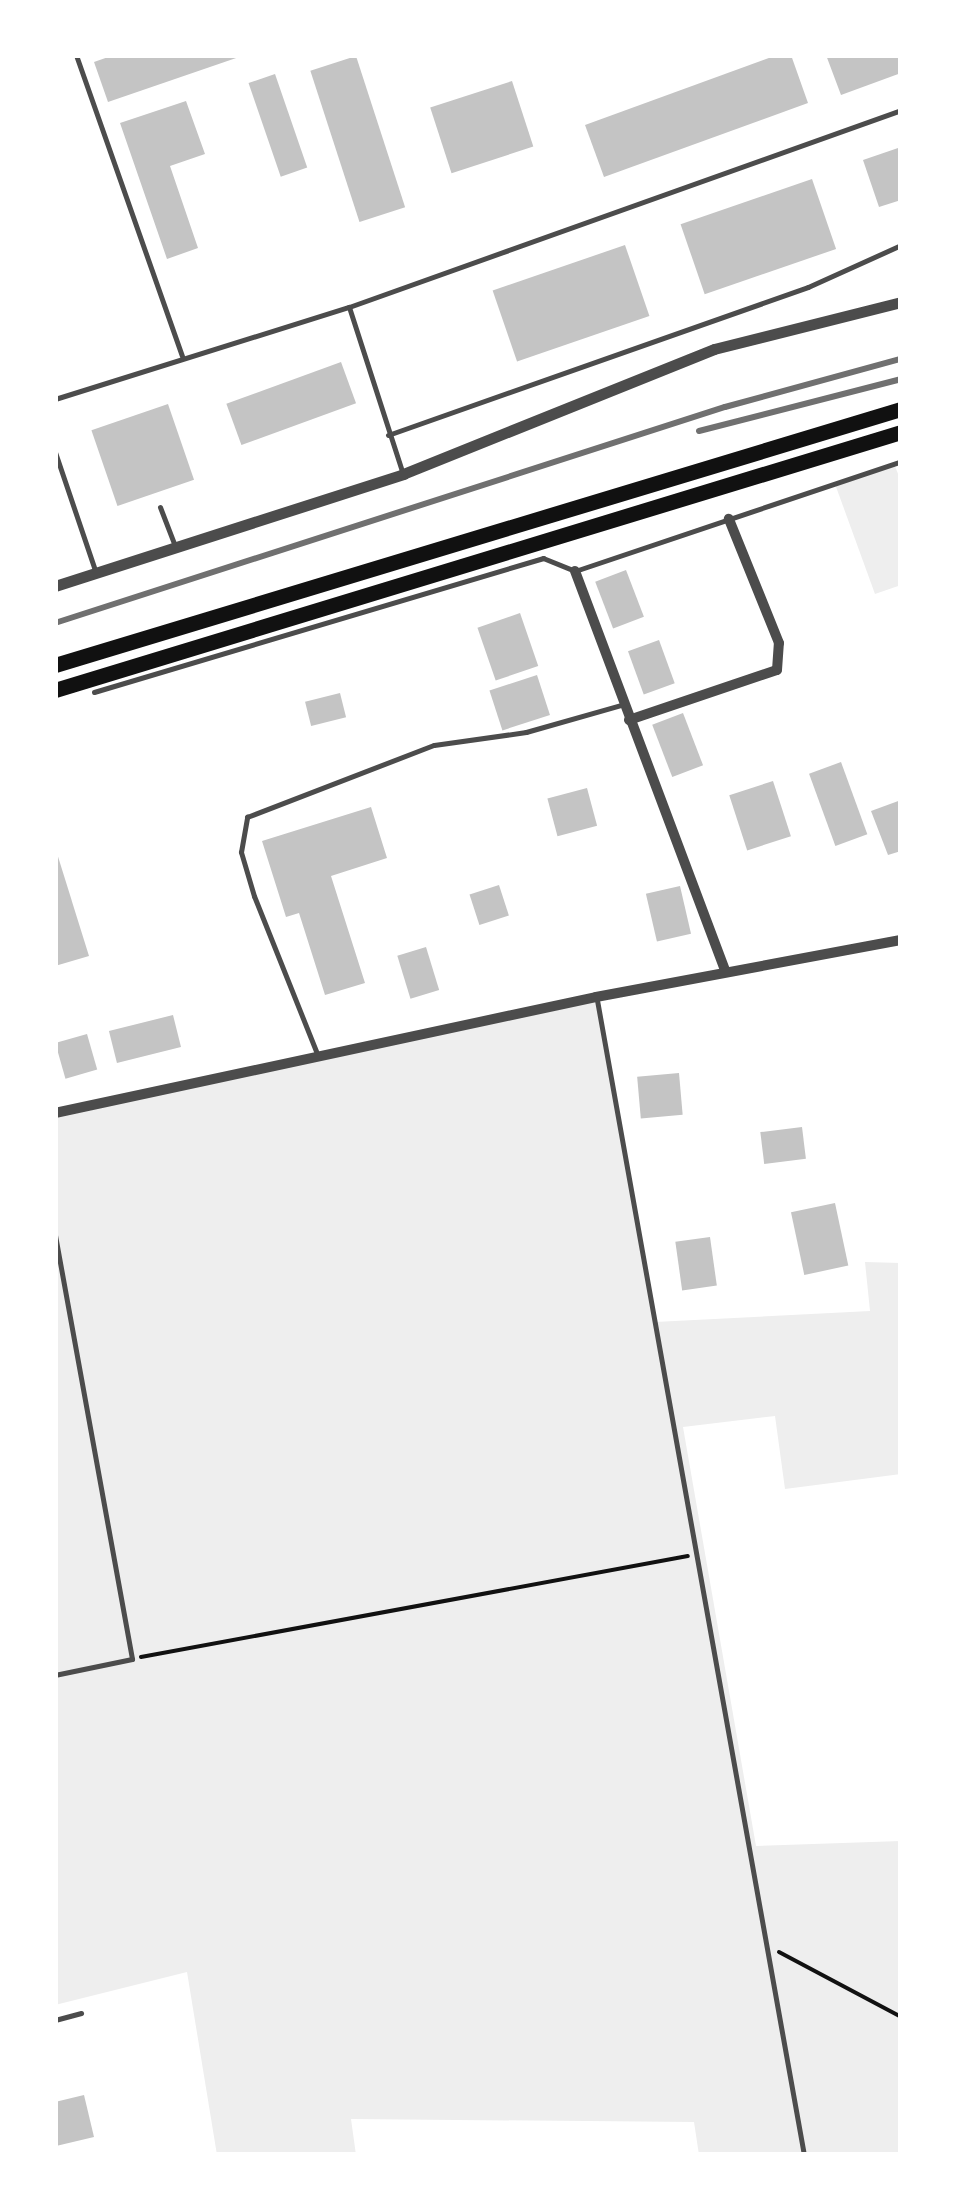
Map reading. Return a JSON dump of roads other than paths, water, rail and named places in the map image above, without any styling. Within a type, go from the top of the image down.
[{"type":"main road","points":[[55,665],[901,409]]},
{"type":"main road","points":[[55,690],[95,684],[901,432]]},
{"type":"street","points":[[55,586],[403,474],[714,349],[901,302]]},
{"type":"street","points":[[629,720],[777,670],[779,643],[729,519]]},
{"type":"street","points":[[574,570],[725,971]]},
{"type":"street","points":[[55,1113],[596,997],[901,940]]},
{"type":"lane","points":[[76,55],[182,356]]},
{"type":"lane","points":[[55,399],[349,306],[901,110]]},
{"type":"lane","points":[[388,435],[808,287],[901,246]]},
{"type":"lane","points":[[349,306],[403,474]]},
{"type":"lane","points":[[55,452],[96,573]]},
{"type":"lane","points":[[95,684],[543,558],[574,570],[901,461]]},
{"type":"lane","points":[[160,507],[176,548]]},
{"type":"lane","points":[[318,1056],[254,896],[241,852],[247,816],[434,745],[526,732],[624,704]]},
{"type":"lane","points":[[596,997],[804,2155]]},
{"type":"lane","points":[[55,1235],[132,1659],[55,1676]]},
{"type":"lane","points":[[55,2020],[82,2014]]},
{"type":"railway","points":[[55,623],[725,407],[901,359]]},
{"type":"railway","points":[[699,431],[901,379]]}]
